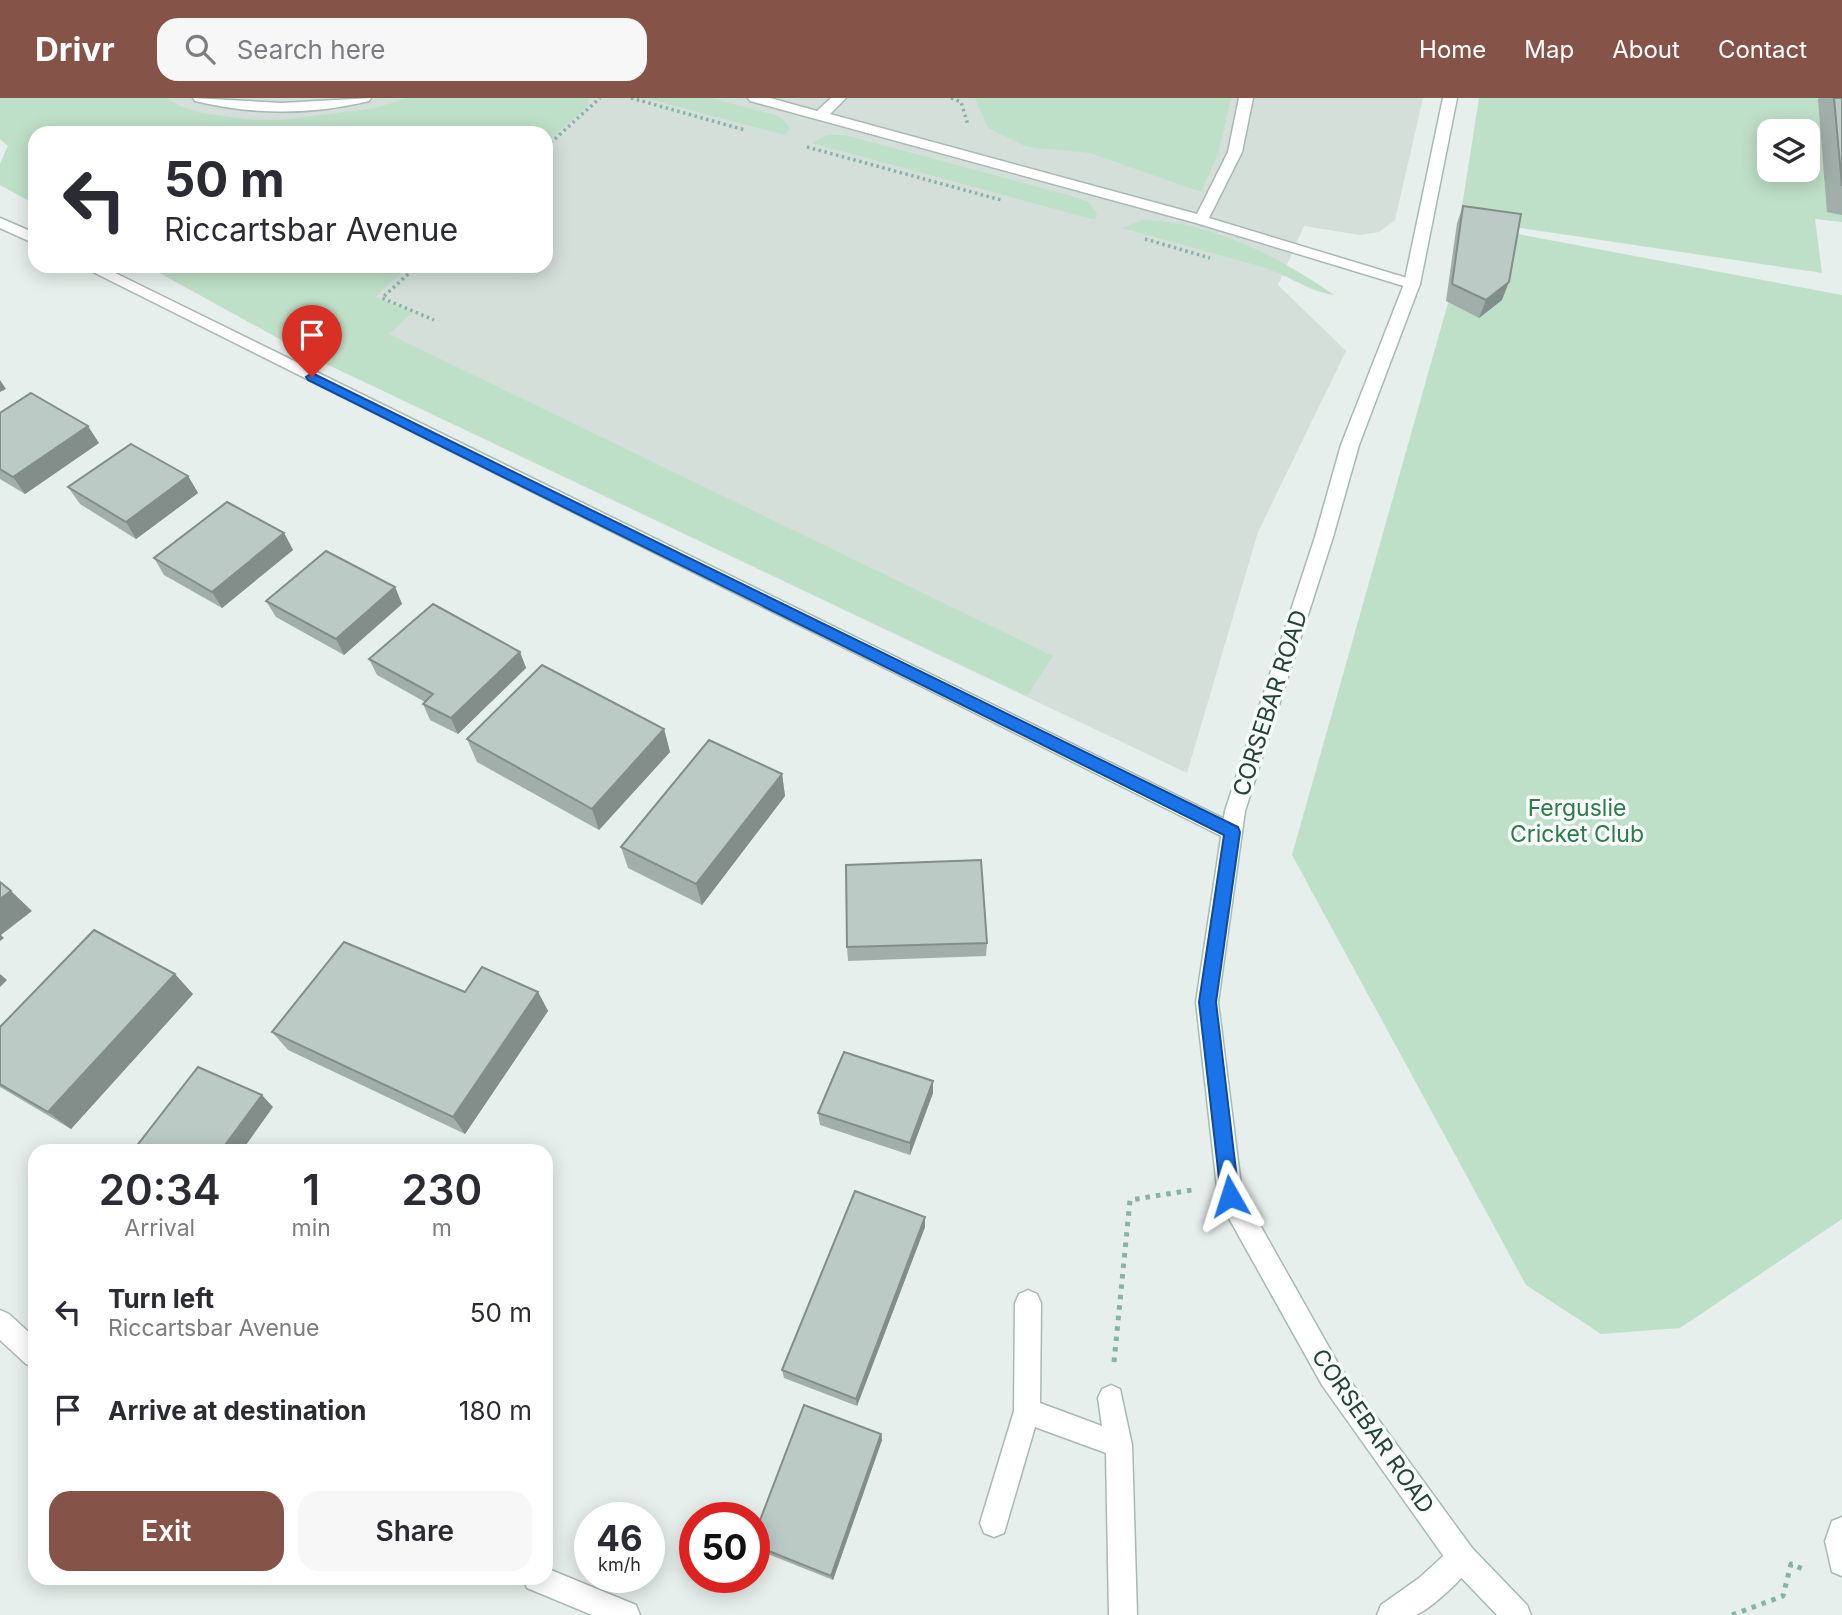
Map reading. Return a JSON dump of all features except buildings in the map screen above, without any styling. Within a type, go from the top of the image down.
[{"type":"street","points":[[200,98],[237,107],[280,109],[364,98]]},
{"type":"street","points":[[755,98],[1201,220],[1412,284]]},
{"type":"street","points":[[820,116],[839,98]]},
{"type":"street","points":[[1201,220],[1236,152],[1246,98]]},
{"type":"street","name":"CORSEBAR ROAD","points":[[1450,98],[1412,284],[1350,445],[1324,537],[1235,811],[1208,1002],[1230,1196],[1331,1376],[1462,1559],[1517,1615]]},
{"type":"street","points":[[0,222],[28,236]]},
{"type":"street","points":[[103,273],[1232,832]]},
{"type":"street","points":[[994,1523],[1027,1412],[1028,1303]]},
{"type":"street","points":[[0,1323],[28,1349]]},
{"type":"street","points":[[1111,1398],[1119,1444],[1123,1615]]},
{"type":"street","points":[[1027,1412],[1119,1444]]},
{"type":"street","points":[[1842,1531],[1839,1541],[1842,1562]]},
{"type":"street","points":[[1391,1615],[1429,1588],[1462,1559]]},
{"type":"street","points":[[553,1585],[626,1615]]},
{"type":"path","points":[[553,141],[600,98]]},
{"type":"path","points":[[631,98],[752,132]]},
{"type":"path","points":[[805,146],[1013,203]]},
{"type":"path","points":[[1145,239],[1222,261]]},
{"type":"path","points":[[409,273],[382,298],[434,320]]},
{"type":"path","points":[[1111,1398],[1130,1200],[1229,1186]]},
{"type":"path","points":[[1732,1615],[1783,1596],[1791,1564],[1816,1574]]},
{"type":"shaded area","points":[[0,98],[1423,98],[1395,220],[1379,232],[1360,235],[1304,226],[1278,285],[1346,351],[1258,532],[1187,773],[318,360],[160,273],[553,273],[553,126],[28,126],[28,200],[0,185],[0,164],[8,146],[0,139]]},
{"type":"green space","points":[[0,98],[167,98],[180,106],[202,113],[253,120],[281,120],[375,108],[407,98],[588,98],[589,101],[588,106],[553,137],[553,126],[28,126],[28,200],[0,185],[0,164],[8,146],[0,139]]},
{"type":"green space","points":[[645,98],[711,98],[775,115],[782,118],[790,129],[785,135]]},
{"type":"green space","points":[[975,98],[1231,98],[1218,154],[1201,192],[1090,153],[1027,147],[988,128]]},
{"type":"green space","points":[[1479,98],[1842,98],[1842,222],[1815,219],[1822,273],[1460,219]]},
{"type":"green space","points":[[827,135],[845,135],[1079,198],[1088,202],[1097,213],[1095,220],[812,143]]},
{"type":"green space","points":[[1142,220],[1168,222],[1219,234],[1290,267],[1334,295],[1316,291],[1266,268],[1122,228]]},
{"type":"green space","name":"Ferguslie Cricket Club","points":[[1470,225],[1842,295],[1842,1219],[1680,1328],[1601,1334],[1526,1285],[1292,855]]},
{"type":"green space","points":[[160,273],[401,273],[375,297],[412,313],[389,334],[1053,656],[1027,696],[318,360]]},
{"type":"route","points":[[312,377],[1232,832],[1208,1002],[1230,1196]]}]
